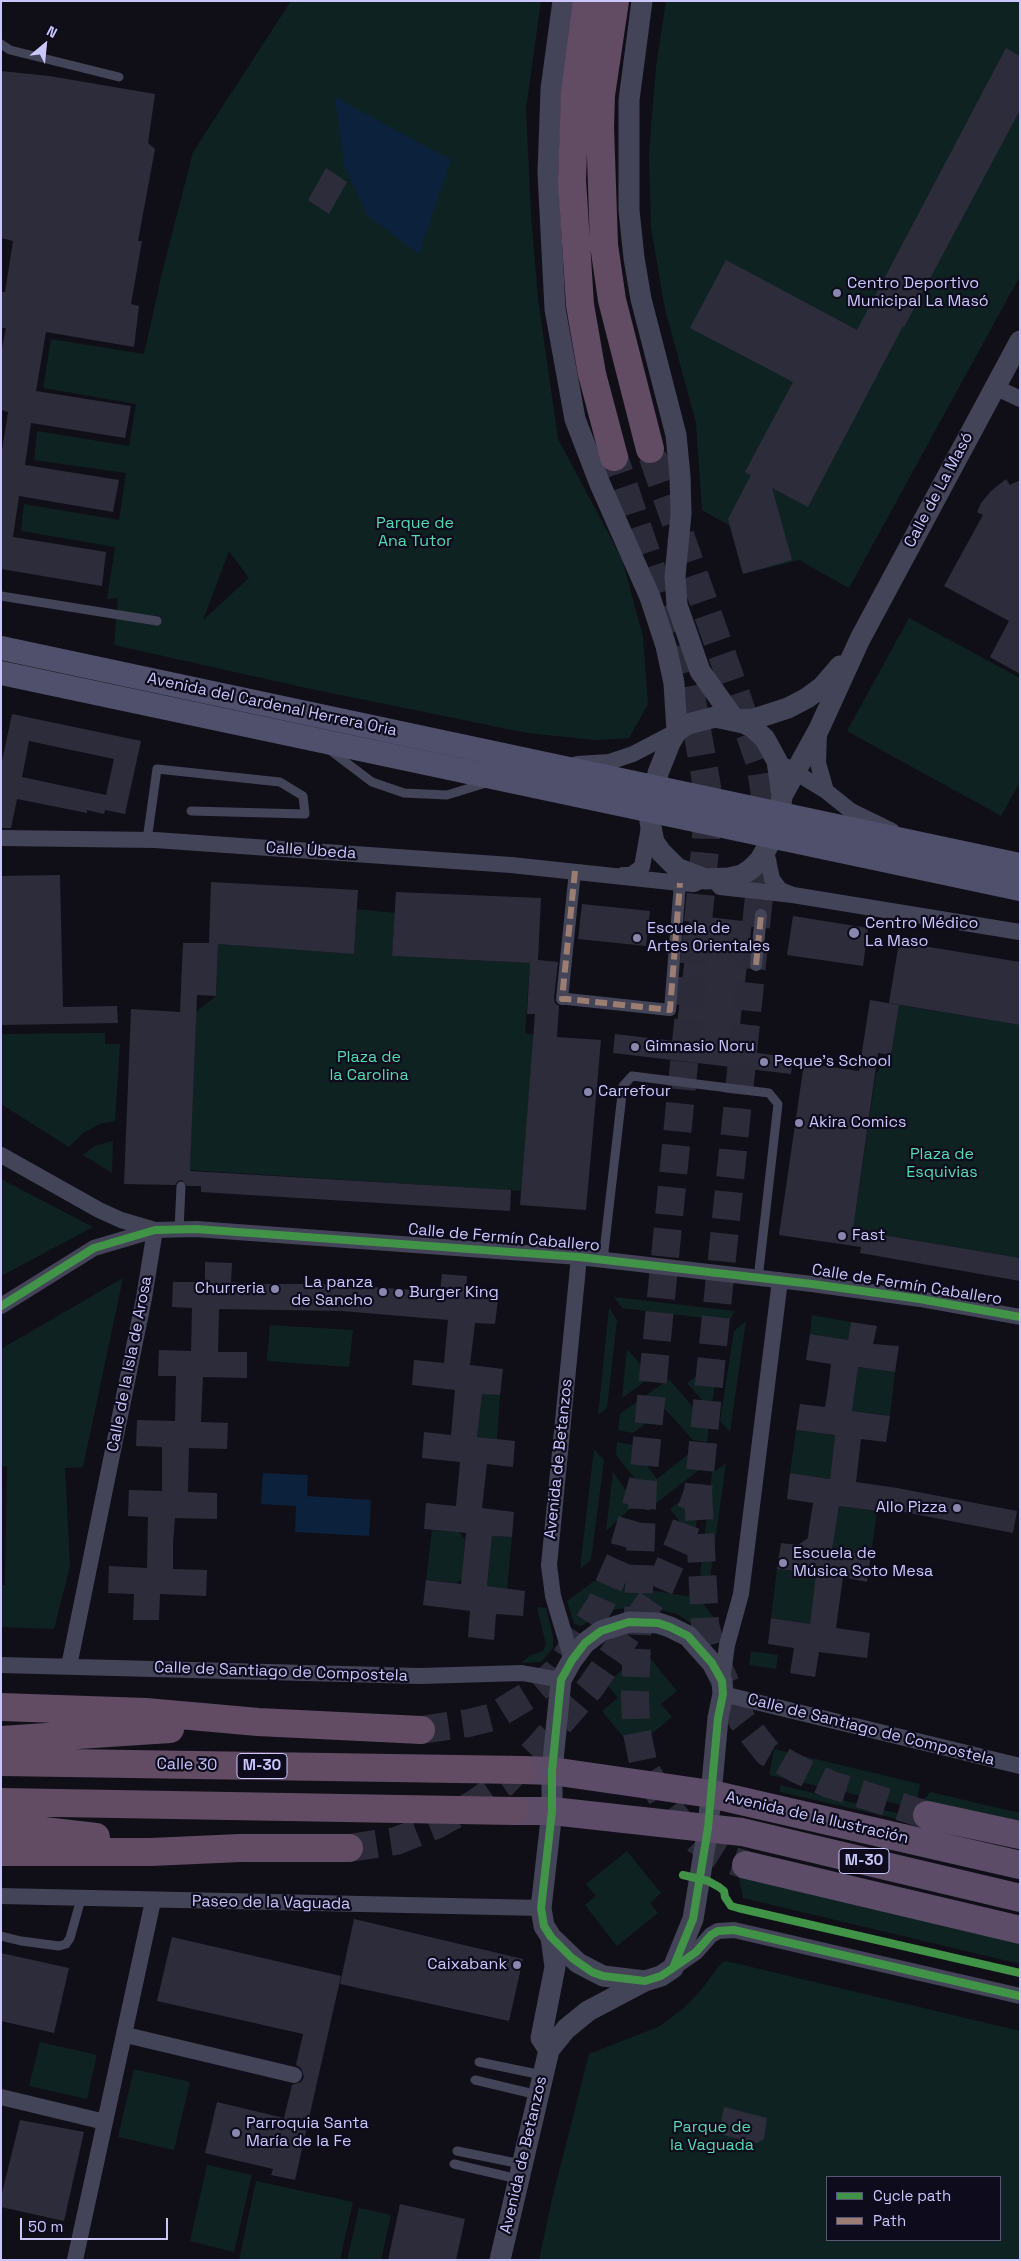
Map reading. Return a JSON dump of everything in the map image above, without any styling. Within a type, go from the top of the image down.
[{"type":"highway","points":[[587,1],[575,92],[573,190],[580,305],[592,374],[614,457]]},
{"type":"highway","points":[[615,1],[601,95],[600,127],[604,245],[612,300],[650,449]]},
{"type":"highway","points":[[1,1707],[146,1712],[258,1722],[421,1730],[193,1728],[1,1740]]},
{"type":"highway","name":"Calle 30","points":[[1,1762],[522,1770]]},
{"type":"highway","name":"Avenida de la Ilustración","points":[[522,1770],[552,1771],[711,1794],[1020,1865]]},
{"type":"highway","name":"Avenida de la Ilustración","points":[[1,1802],[552,1811],[742,1832],[1020,1898]]},
{"type":"highway","points":[[927,1815],[1020,1835]]},
{"type":"highway","points":[[1,1826],[102,1838],[240,1848]]},
{"type":"highway","points":[[1,1852],[151,1852],[240,1848],[349,1848]]},
{"type":"highway","points":[[746,1864],[1020,1930]]},
{"type":"main road","name":"Avenida del Cardenal Herrera Oria","points":[[1,648],[543,764],[652,807],[769,844],[1020,889]]},
{"type":"main road","name":"Avenida del Cardenal Herrera Oria","points":[[5,677],[499,779],[652,807],[781,805],[943,849],[1020,865]]},
{"type":"street","points":[[562,1],[551,89],[548,173],[555,309],[575,419],[600,484],[650,597],[666,646],[674,683],[677,731],[663,758],[652,807],[654,842],[677,868],[710,879],[720,887],[793,895],[1020,932]]},
{"type":"street","points":[[642,1],[629,100],[629,210],[634,258],[642,299],[676,435],[681,514],[675,576],[677,605],[700,671],[735,720]]},
{"type":"street","name":"Calle de La Masó","points":[[781,805],[786,766],[819,729],[860,639],[1020,340]]},
{"type":"street","points":[[995,387],[1020,399]]},
{"type":"street","name":"Calle de La Masó","points":[[735,720],[754,719],[770,715],[807,698],[822,687],[837,671],[860,639]]},
{"type":"street","name":"Avenida del Cardenal Herrera Oria","points":[[543,764],[609,762],[633,754],[698,720],[715,717],[735,720],[752,727],[786,766],[826,791],[851,811],[892,831],[943,849]]},
{"type":"street","name":"Calle de La Masó","points":[[819,729],[818,763],[826,791]]},
{"type":"street","points":[[710,879],[742,874],[751,869],[769,844],[781,805]]},
{"type":"street","name":"Calle Úbeda","points":[[620,876],[632,875],[642,867],[652,807]]},
{"type":"street","name":"Calle Úbeda","points":[[1,838],[147,840],[575,871],[694,884],[710,879]]},
{"type":"street","points":[[769,844],[772,879],[780,890],[793,895]]},
{"type":"street","points":[[575,871],[562,999],[567,1000],[670,1010],[680,883]]},
{"type":"street","points":[[756,964],[761,915]]},
{"type":"street","points":[[1,1155],[99,1210],[121,1220],[155,1230]]},
{"type":"street","name":"Calle de Fermín Caballero","points":[[1,1306],[94,1248],[155,1230],[179,1230],[579,1256],[920,1299],[1020,1317]]},
{"type":"street","name":"Calle de la Isla de Arosa","points":[[69,1666],[144,1298],[155,1230]]},
{"type":"street","name":"Avenida de Betanzos","points":[[572,1660],[553,1596],[549,1565],[579,1256]]},
{"type":"street","points":[[673,1968],[693,1919],[708,1828],[727,1645],[741,1594],[780,1280]]},
{"type":"street","points":[[645,1982],[615,1978],[592,1972],[578,1963],[552,1937],[544,1926],[541,1908],[552,1811],[552,1771],[561,1680],[572,1660],[585,1643],[601,1630],[629,1622],[658,1623],[688,1636],[712,1663],[722,1688]]},
{"type":"street","name":"Calle de Santiago de Compostela","points":[[1,1666],[69,1666],[420,1676],[522,1673],[561,1680]]},
{"type":"street","name":"Calle de Santiago de Compostela","points":[[722,1688],[1020,1766]]},
{"type":"street","name":"Paseo de la Vaguada","points":[[1,1896],[153,1901],[541,1908]]},
{"type":"street","points":[[75,2260],[126,2035],[153,1901]]},
{"type":"street","points":[[673,1968],[696,1952],[711,1935],[718,1931],[734,1930],[1020,1996]]},
{"type":"street","name":"Avenida de Betanzos","points":[[549,2050],[541,2038],[555,1967],[552,1937]]},
{"type":"street","name":"Avenida de Betanzos","points":[[500,2260],[549,2050],[566,2029],[588,2011],[645,1982],[661,1976],[673,1968]]},
{"type":"street","points":[[126,2035],[294,2075]]},
{"type":"street","points":[[1,2097],[106,2122]]},
{"type":"lane","points":[[1,44],[10,50],[120,77]]},
{"type":"lane","points":[[1,596],[157,621]]},
{"type":"lane","name":"Avenida del Cardenal Herrera Oria","points":[[306,738],[334,753],[372,782],[404,793],[447,795],[499,779]]},
{"type":"lane","points":[[147,840],[158,769],[280,782],[303,796],[305,814],[190,811]]},
{"type":"lane","points":[[603,1260],[623,1086],[632,1076],[769,1093],[778,1104],[758,1278]]},
{"type":"lane","points":[[179,1230],[181,1186]]},
{"type":"lane","points":[[1,1936],[21,1941],[59,1946],[66,1944],[70,1938],[82,1899]]},
{"type":"lane","points":[[479,2062],[540,2085]]},
{"type":"lane","points":[[474,2080],[540,2085]]},
{"type":"lane","points":[[457,2151],[520,2172]]},
{"type":"lane","points":[[454,2164],[520,2172]]},
{"type":"green space","name":"Parque de Ana Tutor","points":[[291,1],[541,1],[526,109],[531,215],[538,299],[558,439],[622,559],[643,637],[648,704],[629,738],[595,740],[527,733],[302,687],[114,645],[118,598],[107,599],[115,547],[21,531],[24,504],[119,520],[126,473],[34,460],[37,431],[129,446],[136,404],[43,388],[51,339],[144,354],[162,273],[193,152]],"holes":[[[229,551],[249,578],[203,620]]]},
{"type":"green space","name":"Centro Deportivo Municipal La Masó","points":[[666,1],[1020,1],[1020,276],[849,588],[799,560],[743,574],[730,526],[702,510],[696,423],[665,309],[651,228],[649,154],[656,67]]},
{"type":"green space","points":[[909,618],[1020,678],[1020,782],[1001,816],[847,731]]},
{"type":"green space","name":"Plaza de la Carolina","points":[[357,909],[395,913],[392,956],[530,963],[525,1033],[534,1035],[521,1191],[190,1170],[196,1012],[216,996],[218,944],[354,954]]},
{"type":"green space","name":"Plaza de Esquivias","points":[[899,1005],[1020,1025],[1020,1258],[853,1230],[876,1073],[891,1055]]},
{"type":"green space","points":[[105,1033],[105,1044],[120,1044],[115,1121],[100,1124],[83,1133],[69,1147],[1,1104],[1,1034]]},
{"type":"green space","points":[[113,1141],[112,1173],[83,1155],[94,1146]]},
{"type":"green space","points":[[1,1179],[93,1227],[1,1276]]},
{"type":"green space","points":[[123,1278],[83,1467],[65,1468],[70,1566],[54,1629],[1,1627],[1,1585],[5,1585],[7,1466],[1,1466],[1,1349]]},
{"type":"green space","points":[[614,1297],[735,1311],[729,1321],[622,1308]]},
{"type":"green space","points":[[609,1308],[617,1320],[607,1408],[598,1415]]},
{"type":"green space","points":[[812,1315],[851,1322],[848,1340],[810,1334]]},
{"type":"green space","points":[[746,1321],[730,1432],[720,1421],[734,1331]]},
{"type":"green space","points":[[270,1325],[353,1330],[349,1367],[267,1361]]},
{"type":"green space","points":[[627,1349],[651,1377],[622,1398]]},
{"type":"green space","points":[[719,1358],[711,1410],[687,1383]]},
{"type":"green space","points":[[858,1367],[895,1372],[890,1416],[852,1411]]},
{"type":"green space","points":[[669,1379],[709,1426],[707,1442],[693,1440],[665,1409],[633,1433],[618,1430],[620,1414]]},
{"type":"green space","points":[[481,1393],[500,1395],[497,1439],[477,1437]]},
{"type":"green space","points":[[796,1430],[835,1435],[830,1479],[790,1473]]},
{"type":"green space","points":[[617,1442],[632,1445],[657,1479],[691,1452],[706,1453],[704,1466],[655,1504],[616,1455]]},
{"type":"green space","points":[[594,1449],[604,1460],[591,1560],[580,1569]]},
{"type":"green space","points":[[726,1463],[710,1578],[700,1575],[712,1473]]},
{"type":"green space","points":[[613,1472],[635,1504],[606,1531]]},
{"type":"green space","points":[[702,1483],[694,1540],[670,1509]]},
{"type":"green space","points":[[839,1506],[877,1511],[871,1555],[832,1550]]},
{"type":"green space","points":[[432,1530],[459,1532],[465,1540],[462,1579],[456,1583],[426,1580]]},
{"type":"green space","points":[[492,1536],[512,1537],[507,1589],[487,1586]]},
{"type":"green space","points":[[777,1569],[816,1573],[810,1624],[771,1618]]},
{"type":"green space","points":[[594,1581],[699,1598],[720,1626],[715,1635],[710,1636],[677,1614],[649,1607],[617,1609],[601,1614],[581,1626],[574,1624],[567,1601]]},
{"type":"green space","points":[[537,1608],[546,1608],[553,1636],[553,1648],[541,1662],[521,1663],[531,1655],[543,1651],[546,1644]]},
{"type":"green space","points":[[751,1651],[778,1655],[776,1669],[749,1665]]},
{"type":"green space","points":[[645,1652],[677,1691],[661,1704],[672,1717],[633,1749],[602,1711],[618,1698],[606,1683]]},
{"type":"green space","points":[[774,1749],[920,1784],[915,1808],[769,1775]]},
{"type":"green space","points":[[780,1785],[900,1814],[898,1819],[780,1792]]},
{"type":"green space","points":[[930,1792],[1020,1813],[1020,1823],[919,1806]]},
{"type":"green space","points":[[627,1851],[661,1893],[650,1903],[658,1913],[617,1946],[585,1905],[596,1896],[586,1884]]},
{"type":"green space","points":[[738,1874],[1020,1934],[1020,1964],[743,1898]]},
{"type":"green space","name":"Parque de la Vaguada","points":[[726,1961],[1020,2031],[1020,2260],[539,2260],[552,2199],[589,2054],[660,2026],[685,2007],[701,1990],[722,1962]]},
{"type":"green space","points":[[40,2042],[97,2055],[87,2099],[29,2086]]},
{"type":"green space","points":[[134,2069],[190,2082],[174,2150],[118,2137]]},
{"type":"green space","points":[[207,2165],[252,2175],[234,2252],[190,2241]]},
{"type":"green space","points":[[256,2181],[353,2202],[340,2260],[239,2260]]},
{"type":"green space","points":[[359,2208],[391,2215],[381,2260],[347,2260]]},
{"type":"water","points":[[335,97],[451,160],[419,254],[367,215],[344,165]]},
{"type":"water","points":[[263,1473],[308,1475],[307,1496],[371,1500],[369,1536],[295,1532],[296,1506],[261,1504]]},
{"type":"building","points":[[1006,48],[1020,56],[1020,110],[808,507],[772,488],[792,560],[743,574],[728,519],[751,475],[745,472],[793,382],[690,328],[726,260],[857,330]]},
{"type":"building","points":[[1,71],[49,76],[155,94],[148,143],[155,149],[138,241],[142,241],[131,304],[139,306],[134,347],[46,332],[36,391],[131,406],[125,438],[31,423],[25,465],[119,480],[113,512],[19,496],[13,537],[106,552],[102,586],[1,569],[1,457],[8,412],[1,410],[1,353],[6,328],[1,328],[1,292],[5,292],[13,241],[1,238]]},
{"type":"building","points":[[326,168],[347,182],[329,214],[308,200]]},
{"type":"building","points":[[1006,479],[1010,485],[1020,480],[1020,674],[990,657],[1009,621],[944,586],[983,515],[977,512],[981,503],[991,491]]},
{"type":"building","points":[[12,714],[141,741],[125,814],[105,810],[104,814],[87,810],[87,813],[17,799],[11,828],[1,828],[1,766]],"holes":[[[29,741],[114,759],[106,795],[22,777]]]},
{"type":"building","points":[[60,875],[63,1007],[117,1006],[118,1023],[1,1025],[1,876]]},
{"type":"building","points":[[211,882],[358,890],[354,954],[218,944],[216,996],[197,995],[190,1171],[511,1190],[510,1211],[201,1192],[201,1186],[187,1186],[182,1180],[178,1181],[175,1185],[124,1184],[131,1009],[180,1012],[183,943],[209,943]]},
{"type":"building","points":[[396,892],[541,898],[538,960],[558,962],[554,998],[555,1003],[559,1006],[557,1037],[601,1040],[586,1210],[520,1205],[535,1014],[527,1014],[530,963],[392,956]]},
{"type":"building","points":[[582,904],[650,911],[646,946],[578,939]]},
{"type":"building","points":[[690,915],[752,922],[737,1050],[793,1058],[791,1074],[613,1053],[615,1034],[675,1041]]},
{"type":"building","points":[[793,916],[868,928],[863,966],[787,955]]},
{"type":"building","points":[[899,942],[1020,962],[1020,1025],[889,1003]]},
{"type":"building","points":[[870,1000],[899,1005],[891,1055],[878,1053],[853,1230],[1020,1258],[1020,1281],[860,1253],[861,1247],[779,1235],[804,1063],[859,1071]]},
{"type":"building","points":[[205,1262],[232,1263],[231,1282],[252,1284],[331,1284],[440,1292],[442,1274],[467,1276],[466,1295],[498,1299],[495,1324],[475,1323],[470,1365],[503,1369],[500,1395],[482,1394],[477,1437],[515,1441],[513,1467],[487,1464],[482,1508],[514,1512],[512,1537],[492,1536],[487,1586],[525,1591],[523,1616],[496,1614],[494,1640],[468,1637],[470,1611],[423,1605],[426,1580],[461,1584],[466,1533],[424,1529],[426,1503],[456,1506],[460,1462],[422,1458],[424,1432],[451,1435],[455,1390],[412,1385],[414,1360],[444,1363],[448,1320],[342,1311],[219,1309],[218,1352],[247,1352],[247,1378],[203,1377],[201,1422],[228,1423],[227,1449],[189,1448],[188,1492],[217,1493],[217,1519],[175,1518],[173,1543],[173,1569],[207,1570],[206,1596],[160,1594],[159,1620],[133,1620],[134,1594],[108,1593],[109,1566],[147,1568],[148,1517],[128,1516],[129,1490],[162,1491],[162,1447],[136,1446],[137,1420],[175,1421],[176,1376],[158,1376],[159,1350],[191,1351],[192,1308],[172,1307],[173,1282],[205,1282]]},
{"type":"building","points":[[851,1322],[877,1326],[873,1344],[899,1346],[895,1372],[858,1367],[852,1411],[890,1416],[886,1442],[861,1439],[856,1482],[1017,1511],[1013,1533],[878,1507],[877,1511],[839,1506],[832,1550],[871,1555],[867,1582],[843,1577],[836,1628],[870,1633],[867,1658],[819,1652],[815,1677],[790,1673],[794,1648],[768,1644],[771,1618],[810,1624],[816,1573],[777,1569],[781,1543],[798,1545],[808,1538],[813,1503],[787,1499],[790,1473],[830,1479],[835,1435],[796,1430],[800,1404],[825,1407],[828,1389],[831,1364],[806,1360],[810,1334],[848,1340]]},
{"type":"building","points":[[354,1919],[523,1959],[509,2021],[340,1984]]},
{"type":"building","points":[[172,1937],[341,1976],[295,2180],[271,2175],[273,2169],[205,2153],[217,2102],[284,2118],[292,2085],[301,2082],[304,2077],[301,2068],[296,2065],[303,2034],[157,2001]]},
{"type":"building","points":[[1,1953],[69,1968],[54,2033],[1,2021]]},
{"type":"building","points":[[724,2107],[767,2118],[764,2139],[757,2143],[723,2135],[720,2128]]},
{"type":"building","points":[[20,2120],[84,2132],[64,2221],[1,2207],[1,2197]]},
{"type":"building","points":[[400,2204],[465,2219],[456,2260],[388,2260]]},
{"type":"tunnel","points":[[349,1848],[396,1841],[436,1825],[474,1804],[504,1783],[540,1746],[590,1688],[659,1589],[680,1541],[698,1492],[762,867],[765,795],[760,763],[650,449]]},
{"type":"tunnel","points":[[421,1730],[469,1723],[493,1717],[529,1695],[556,1672],[600,1605],[622,1555],[643,1481],[706,840],[707,787],[688,678],[614,457]]},
{"type":"tunnel","points":[[643,1481],[635,1695],[636,1728],[644,1767],[665,1803],[698,1841],[725,1858],[746,1865]]},
{"type":"tunnel","points":[[698,1492],[705,1624],[713,1655],[742,1720],[767,1752],[797,1769],[829,1784],[927,1815]]},
{"type":"marked path","points":[[575,871],[562,999],[670,1010],[680,883]]},
{"type":"marked path","points":[[756,965],[761,915]]},
{"type":"cycle path","points":[[1,1306],[94,1248],[155,1230],[196,1229],[579,1257],[812,1284],[920,1299],[1020,1317]]},
{"type":"cycle path","points":[[673,1968],[693,1919],[708,1828],[718,1718],[723,1694],[722,1681],[712,1663],[688,1636],[658,1623],[629,1622],[601,1631],[585,1643],[572,1660],[561,1680],[552,1771],[552,1811],[541,1908],[544,1926],[551,1937],[572,1958],[592,1972],[603,1976],[645,1981],[661,1976],[673,1968],[696,1952],[711,1935],[718,1931],[734,1930],[1020,1996]]},
{"type":"cycle path","points":[[683,1875],[708,1881],[719,1887],[724,1891],[725,1897],[731,1906],[1020,1973]]},
{"type":"place","name":"Centro Deportivo Municipal La Masó","points":[[837,293]]},
{"type":"place","name":"Centro Médico La Maso","points":[[854,933]]},
{"type":"place","name":"Escuela de Artes Orientales","points":[[637,938]]},
{"type":"place","name":"Gimnasio Noru","points":[[635,1047]]},
{"type":"place","name":"Peque's School","points":[[764,1062]]},
{"type":"place","name":"Carrefour","points":[[588,1092]]},
{"type":"place","name":"Akira Comics","points":[[799,1123]]},
{"type":"place","name":"Fast","points":[[842,1236]]},
{"type":"place","name":"Churreria","points":[[275,1289]]},
{"type":"place","name":"La panza de Sancho","points":[[383,1292]]},
{"type":"place","name":"Burger King","points":[[399,1293]]},
{"type":"place","name":"Allo Pizza","points":[[957,1508]]},
{"type":"place","name":"Escuela de Música Soto Mesa","points":[[783,1563]]},
{"type":"place","name":"Caixabank","points":[[517,1965]]},
{"type":"place","name":"Parroquia Santa María de la Fe","points":[[236,2133]]}]
